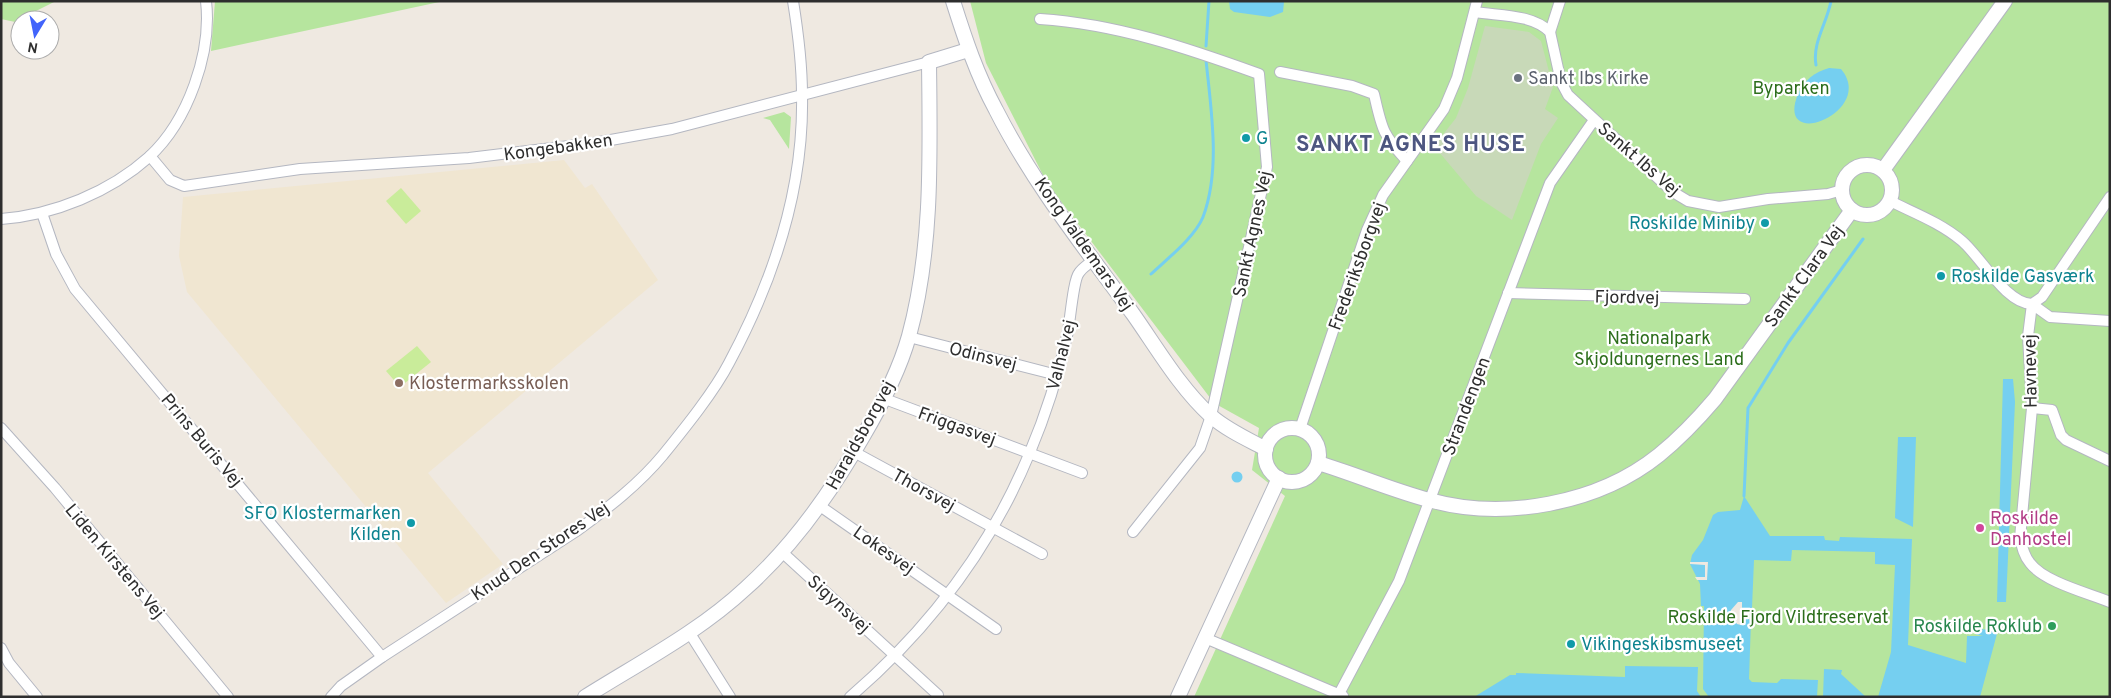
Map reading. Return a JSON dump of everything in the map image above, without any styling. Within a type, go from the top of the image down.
[{"type":"main road","name":"Kong Valdemars Vej","points":[[953,1],[968,50],[995,109],[1020,153],[1094,260],[1188,391],[1211,416],[1228,428],[1266,449]]},
{"type":"main road","points":[[1883,170],[2005,1]]},
{"type":"main road","name":"Kongebakken","points":[[929,62],[968,50]]},
{"type":"main road","name":"Haraldsborgvej","points":[[585,697],[689,632],[746,589],[783,552],[820,506],[885,399],[909,337],[925,241],[930,158],[929,62]]},
{"type":"main road","points":[[1873,166],[1883,170],[1892,184],[1890,201],[1886,207],[1873,215],[1859,214],[1852,210],[1847,205],[1842,190],[1846,177],[1856,167],[1873,166]]},
{"type":"main road","name":"Sankt Clara Vej","points":[[1318,463],[1430,500],[1473,507],[1510,508],[1551,503],[1586,494],[1609,484],[1658,456],[1690,427],[1715,399],[1852,210]]},
{"type":"main road","points":[[1283,430],[1300,430],[1307,433],[1317,446],[1318,463],[1309,476],[1302,480],[1294,482],[1279,478],[1267,466],[1266,449],[1269,441],[1283,430]]},
{"type":"main road","points":[[1178,697],[1279,478]]},
{"type":"street","points":[[1,219],[42,213],[82,198],[114,182],[150,156],[182,114],[195,84],[206,48],[206,1]]},
{"type":"street","name":"Knud Den Stores Vej","points":[[331,697],[341,686],[382,656],[578,530],[605,510],[662,456],[729,365],[771,272],[784,235],[790,204],[798,149],[802,96],[793,1]]},
{"type":"street","name":"Frederiksborgvej","points":[[1300,430],[1367,230],[1384,195],[1444,109],[1457,78],[1477,1]]},
{"type":"street","name":"Sankt Ibs Vej","points":[[1560,1],[1550,32],[1560,82],[1568,95],[1673,192],[1688,201],[1700,205],[1720,207],[1777,198],[1828,194],[1842,190]]},
{"type":"street","points":[[1475,12],[1526,19],[1538,23],[1550,32]]},
{"type":"street","name":"Sankt Agnes Vej","points":[[1040,18],[1079,21],[1126,30],[1198,52],[1259,74],[1267,167],[1211,416],[1200,448],[1133,532]]},
{"type":"street","name":"Kongebakken","points":[[150,156],[170,180],[184,186],[300,170],[469,158],[557,149],[672,130],[929,62]]},
{"type":"street","points":[[1280,72],[1352,86],[1374,94],[1382,129],[1388,140],[1407,160]]},
{"type":"street","name":"Strandengen","points":[[1205,638],[1342,695],[1399,581],[1550,183],[1594,120]]},
{"type":"street","points":[[1890,201],[1942,227],[1962,241],[2012,296],[2024,304],[2032,304],[2042,297],[2110,197]]},
{"type":"street","name":"Prins Buris Vej","points":[[42,213],[56,254],[75,289],[382,656]]},
{"type":"street","name":"Valhalvej","points":[[850,697],[896,655],[922,627],[948,594],[993,528],[1012,494],[1030,453],[1057,375],[1078,276],[1094,260]]},
{"type":"street","name":"Fjordvej","points":[[1508,293],[1745,299]]},
{"type":"street","points":[[2032,304],[2050,317],[2110,321]]},
{"type":"street","name":"Havnevej","points":[[2032,304],[2028,336],[2032,408],[2020,538],[2025,556],[2034,568],[2053,579],[2110,602]]},
{"type":"street","name":"Odinsvej","points":[[909,337],[1057,375]]},
{"type":"street","name":"Friggasvej","points":[[885,399],[1030,453]]},
{"type":"street","points":[[2032,408],[2052,410],[2061,435],[2066,440],[2110,461]]},
{"type":"street","name":"Liden Kirstens Vej","points":[[1,428],[55,488],[228,697]]},
{"type":"street","name":"Thorsvej","points":[[854,452],[993,528]]},
{"type":"street","points":[[1030,453],[1082,473]]},
{"type":"street","name":"Lokesvej","points":[[820,506],[948,594]]},
{"type":"street","points":[[993,528],[1042,554]]},
{"type":"street","name":"Sigynsvej","points":[[783,552],[896,655]]},
{"type":"street","points":[[948,594],[996,629]]},
{"type":"street","points":[[689,632],[730,697]]},
{"type":"street","points":[[1,648],[9,663],[37,697]]},
{"type":"street","points":[[896,655],[938,695]]},
{"type":"shaded area","name":"Klostermarksskolen","points":[[564,160],[585,188],[592,184],[658,280],[428,473],[503,564],[446,603],[187,292],[179,256],[183,197]]},
{"type":"green space","points":[[1,1],[56,1],[38,10],[10,10],[10,21],[1,19]]},
{"type":"green space","points":[[215,1],[444,1],[211,51]]},
{"type":"green space","name":"Nationalpark Skjoldungernes Land","points":[[970,1],[2110,1],[2110,697],[1194,697],[1285,496],[1252,470],[1259,428],[1214,403],[1047,183],[986,63]]},
{"type":"green space","points":[[1485,26],[1529,32],[1541,41],[1553,87],[1545,109],[1558,118],[1541,144],[1512,220],[1476,196],[1434,146],[1456,118],[1468,88]]},
{"type":"green space","points":[[784,112],[791,117],[789,149],[770,120],[763,118]]},
{"type":"green space","points":[[401,188],[421,211],[406,224],[386,201]]},
{"type":"green space","points":[[417,346],[431,362],[400,387],[386,371]]},
{"type":"water","points":[[1229,1],[1284,1],[1283,12],[1270,17],[1234,12],[1230,9]]},
{"type":"water","points":[[1829,68],[1841,69],[1849,85],[1846,99],[1837,111],[1824,120],[1811,123],[1800,121],[1794,112],[1800,89],[1810,77]]},
{"type":"water","points":[[2003,379],[2013,379],[2015,402],[2006,602],[1997,602]]},
{"type":"water","points":[[1898,437],[1916,437],[1913,527],[1895,518]]},
{"type":"water","points":[[1237,471],[1243,477],[1237,483],[1231,477]]},
{"type":"water","points":[[1744,496],[1770,536],[1824,536],[1825,540],[1839,541],[1840,537],[1912,539],[1908,645],[1966,663],[1967,636],[1983,636],[1975,634],[1976,629],[1998,630],[1980,697],[1878,697],[1891,652],[1895,565],[1875,564],[1875,552],[1792,550],[1791,561],[1754,560],[1752,608],[1749,608],[1748,619],[1751,620],[1749,679],[1752,682],[1777,683],[1781,679],[1818,680],[1817,697],[1709,697],[1703,689],[1704,606],[1701,606],[1700,584],[1690,564],[1692,555],[1703,540],[1713,515],[1718,512],[1740,510]]},
{"type":"water","points":[[1625,666],[1698,667],[1697,691],[1701,697],[1474,697],[1510,675],[1516,675],[1516,673],[1625,677]]},
{"type":"water","points":[[1824,669],[1842,670],[1841,674],[1866,697],[1823,697]]},
{"type":"pier","points":[[1690,562],[1708,562],[1707,580],[1697,580],[1695,577],[1705,577],[1705,565],[1690,564]]},
{"type":"pier","points":[[1738,602],[1742,602],[1742,611],[1749,611],[1748,616],[1741,616],[1741,625],[1737,624],[1731,616],[1731,610]]},
{"type":"waterway","points":[[1206,46],[1209,1]]},
{"type":"waterway","points":[[1816,65],[1816,49],[1831,1]]},
{"type":"waterway","points":[[1151,274],[1194,232],[1203,217],[1209,199],[1212,179],[1213,139],[1206,60]]},
{"type":"waterway","points":[[1744,496],[1748,408],[1788,343],[1863,239]]},
{"type":"place","name":"Sankt Ibs Kirke","points":[[1518,78]]},
{"type":"place","name":"G","points":[[1246,138]]},
{"type":"place","name":"Roskilde Miniby","points":[[1765,223]]},
{"type":"place","name":"Roskilde Gasværk","points":[[1941,276]]},
{"type":"place","name":"Klostermarksskolen","points":[[399,383]]},
{"type":"place","name":"SFO Klostermarken Kilden","points":[[411,523]]},
{"type":"place","name":"Roskilde Danhostel","points":[[1980,528]]},
{"type":"place","name":"Roskilde Roklub","points":[[2052,626]]},
{"type":"place","name":"Vikingeskibsmuseet","points":[[1571,644]]},
{"type":"district","name":"SANKT AGNES HUSE","points":[[1411,143]]},
{"type":"park label","name":"Byparken","points":[[1791,88]]},
{"type":"park label","name":"Roskilde Fjord Vildtreservat","points":[[1778,617]]}]
